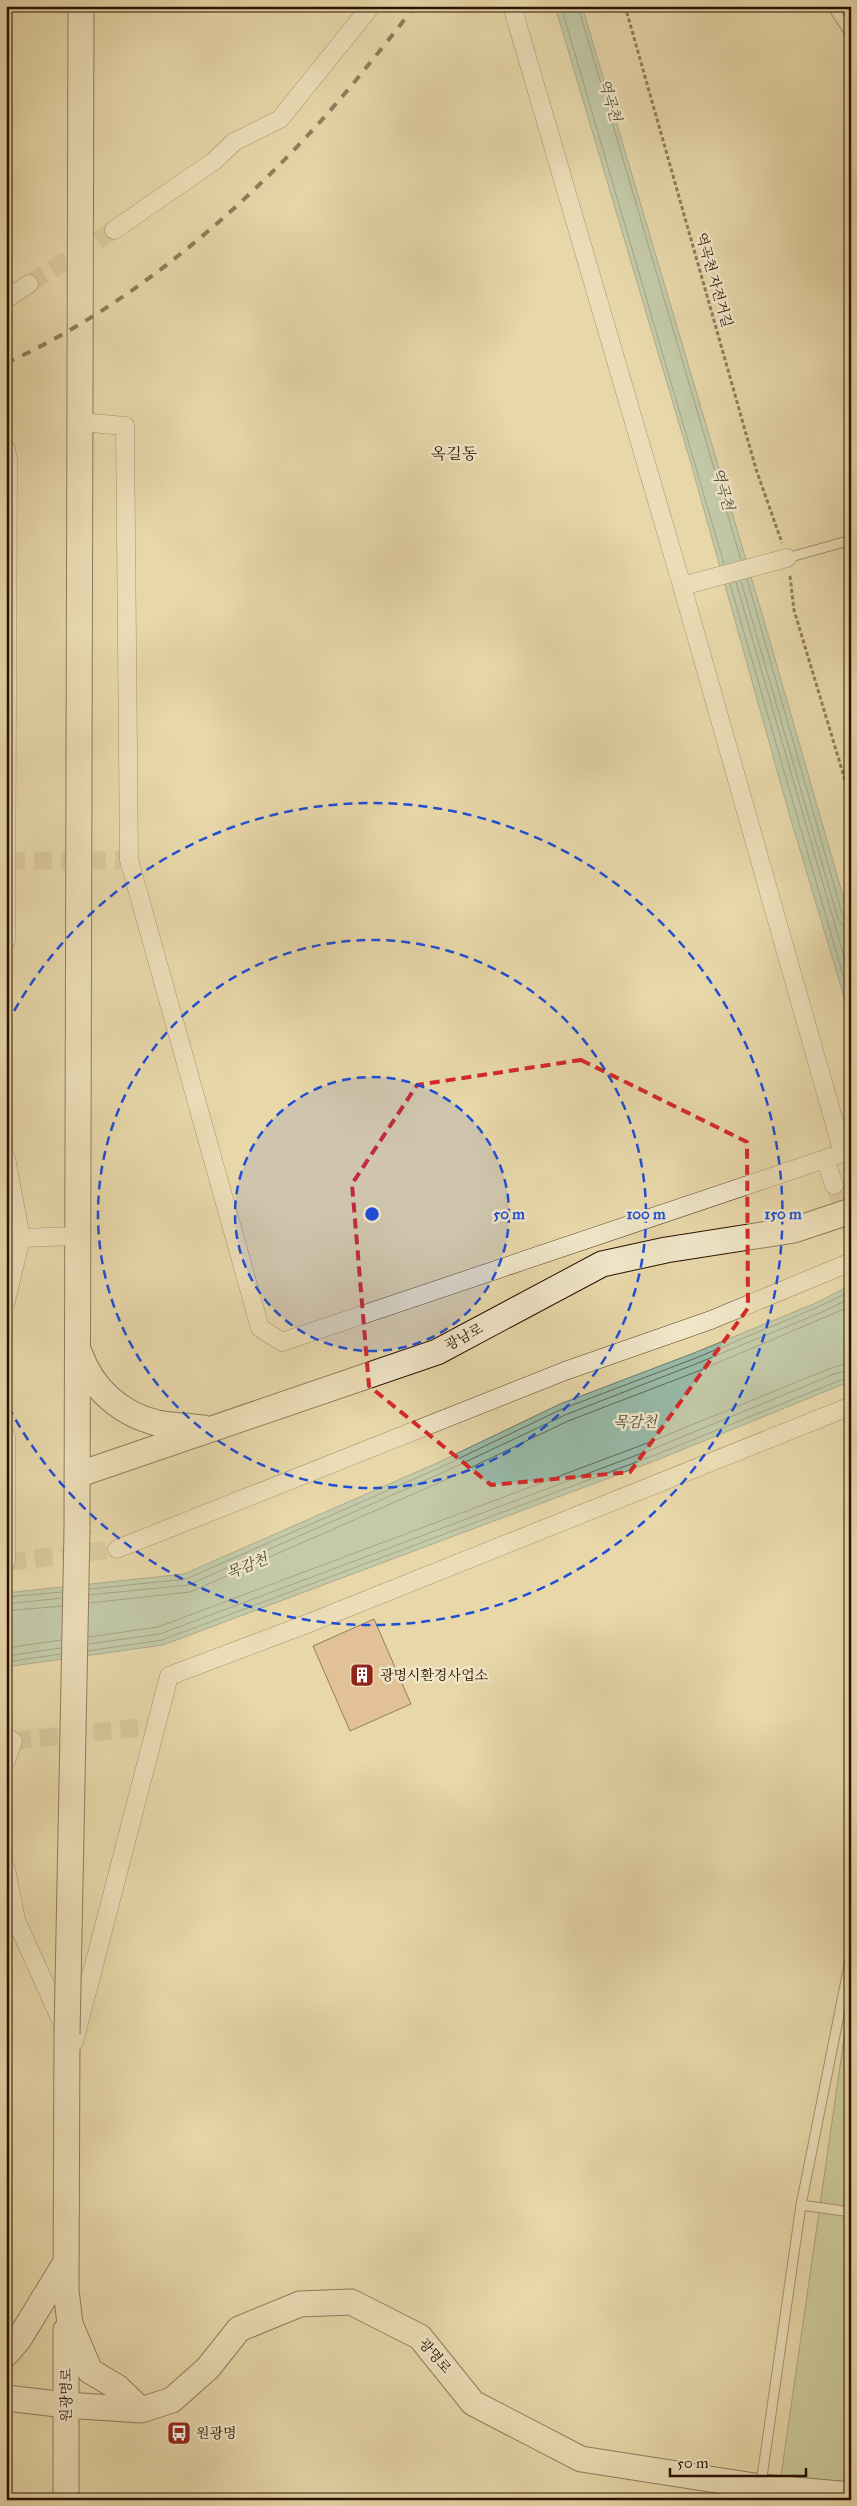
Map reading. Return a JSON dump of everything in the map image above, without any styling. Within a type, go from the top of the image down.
[{"type":"main road","points":[[81,6],[77,1530],[67,2034],[66,2290],[70,2324],[90,2372],[117,2388],[141,2410]]},
{"type":"main road","name":"광남로","points":[[77,1474],[438,1352],[602,1264],[666,1250],[794,1230],[851,1211]]},
{"type":"main road","points":[[77,1343],[93,1383],[104,1396],[122,1407],[157,1423],[211,1428]]},
{"type":"main road","points":[[6,2354],[19,2339],[66,2262]]},
{"type":"main road","name":"원광명로","points":[[66,2290],[66,2500]]},
{"type":"main road","name":"광명로","points":[[6,2398],[66,2405],[141,2410],[172,2400],[208,2368],[240,2329],[300,2304],[351,2302],[420,2337],[473,2403],[582,2459],[761,2486],[851,2495]]},
{"type":"street","points":[[114,230],[214,161],[234,142],[280,119],[371,6]]},
{"type":"street","points":[[80,422],[124,426],[129,860],[260,1328],[282,1342],[843,1153],[682,586],[512,6]]},
{"type":"street","points":[[6,299],[29,284]]},
{"type":"street","points":[[6,450],[8,478],[6,941]]},
{"type":"street","points":[[682,586],[787,558]]},
{"type":"street","points":[[6,1158],[21,1238],[6,1301]]},
{"type":"street","points":[[825,1159],[834,1185]]},
{"type":"street","points":[[21,1238],[77,1236]]},
{"type":"street","points":[[116,1549],[565,1371],[712,1320],[851,1262]]},
{"type":"street","points":[[67,2070],[169,1676],[851,1406]]},
{"type":"street","points":[[6,1436],[6,1562]]},
{"type":"street","points":[[6,1737],[13,1741],[6,1761]]},
{"type":"street","points":[[6,1869],[16,1920],[67,2034]]},
{"type":"lane","points":[[832,6],[851,35]]},
{"type":"lane","points":[[787,558],[851,540]]},
{"type":"lane","points":[[761,2486],[802,2205],[851,1955]]},
{"type":"lane","points":[[802,2205],[851,2212]]},
{"type":"path","name":"역곡천 자전거길","points":[[625,6],[756,469],[787,558],[794,610],[851,800]]},
{"type":"highlighted area","points":[[581,1060],[747,1142],[748,1308],[630,1472],[491,1485],[369,1386],[352,1184],[417,1085]]},
{"type":"green space","points":[[851,1990],[851,2483],[781,2476]]},
{"type":"water","name":"역곡천","points":[[555,6],[582,6],[763,617],[851,924],[851,1020],[789,813],[690,460]]},
{"type":"water","name":"목감천","points":[[851,1285],[851,1381],[657,1460],[163,1645],[6,1667],[6,1593],[184,1574],[437,1463],[560,1404],[694,1353],[816,1303]]},
{"type":"building","name":"광명시환경사업소","points":[[374,1619],[411,1704],[350,1731],[313,1646]]},
{"type":"tunnel","points":[[29,284],[114,230]]},
{"type":"tunnel","points":[[7,861],[129,860]]},
{"type":"tunnel","points":[[834,1185],[851,1231]]},
{"type":"tunnel","points":[[8,1562],[117,1549]]},
{"type":"tunnel","points":[[13,1741],[155,1726]]},
{"type":"railway","points":[[6,363],[57,338],[106,308],[155,274],[202,237],[289,155],[365,69],[414,6]]},
{"type":"place","name":"광명시환경사업소","points":[[362,1675]]},
{"type":"place","name":"원광명","points":[[179,2433]]},
{"type":"district","name":"옥길동","points":[[454,453]]}]
